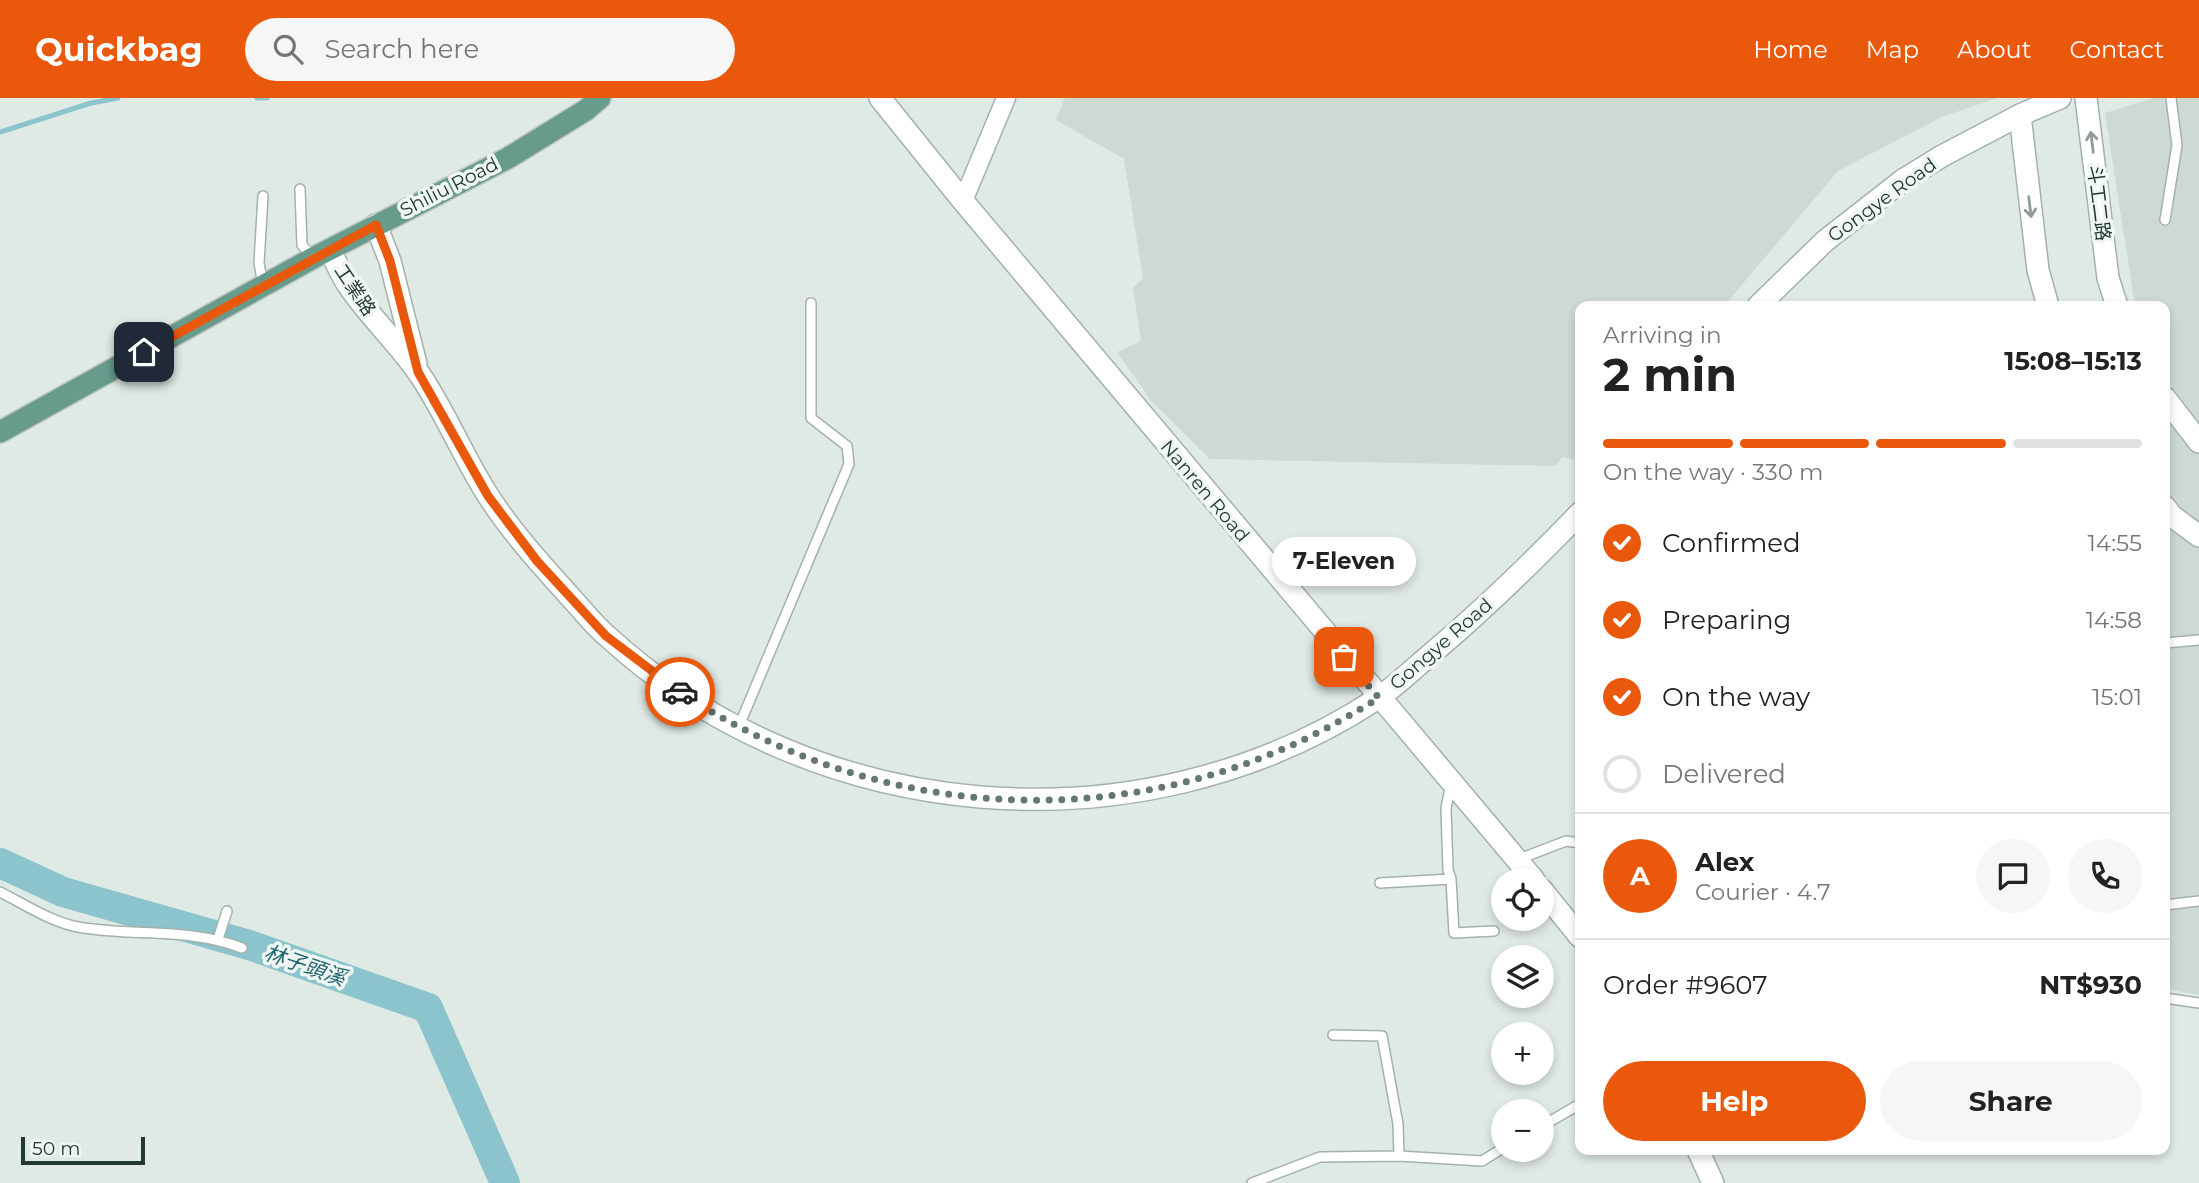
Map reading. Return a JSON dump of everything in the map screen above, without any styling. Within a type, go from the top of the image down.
[{"type":"main road","name":"Shiliu Road","points":[[0,432],[321,254],[508,158],[586,110],[600,98]]},
{"type":"street","name":"Nanren Road","points":[[880,98],[963,201],[1524,868]]},
{"type":"street","points":[[963,201],[1006,98]]},
{"type":"street","name":"Gongye Road","points":[[1763,301],[1825,241],[1903,180],[2020,115],[2060,98]]},
{"type":"street","name":"斗工二路","points":[[2086,98],[2108,278],[2115,301]]},
{"type":"street","points":[[2020,115],[2038,270],[2047,301]]},
{"type":"street","name":"工業路","points":[[376,225],[390,261],[418,372]]},
{"type":"street","name":"工業路","points":[[321,254],[418,372]]},
{"type":"street","name":"Gongye Road","points":[[418,372],[488,496],[537,561],[606,636],[660,679],[738,728],[807,759],[843,772],[892,784],[954,795],[992,799],[1071,799],[1152,789],[1231,769],[1307,738],[1379,698],[1483,610],[1575,518]]},
{"type":"street","points":[[2170,408],[2199,442]]},
{"type":"street","points":[[2170,513],[2199,536]]},
{"type":"street","points":[[1554,905],[1575,931]]},
{"type":"street","points":[[1700,1155],[1713,1183]]},
{"type":"lane","points":[[2165,220],[2177,145],[2171,98]]},
{"type":"lane","points":[[300,189],[302,246],[321,254]]},
{"type":"lane","points":[[263,196],[259,263],[263,286]]},
{"type":"lane","points":[[738,728],[849,464],[847,446],[811,418],[811,303]]},
{"type":"lane","points":[[2170,642],[2199,639]]},
{"type":"lane","points":[[1452,780],[1446,807],[1454,933],[1494,931]]},
{"type":"lane","points":[[1517,859],[1566,841],[1575,842]]},
{"type":"lane","points":[[1380,883],[1451,879]]},
{"type":"lane","points":[[0,892],[40,913],[76,927],[181,933],[218,939],[242,947]]},
{"type":"lane","points":[[2170,904],[2199,901]]},
{"type":"lane","points":[[218,939],[227,911]]},
{"type":"lane","points":[[2170,999],[2199,1003]]},
{"type":"lane","points":[[1334,1035],[1382,1036],[1398,1124],[1399,1156]]},
{"type":"lane","points":[[1554,1119],[1575,1107]]},
{"type":"lane","points":[[1252,1183],[1320,1157],[1399,1156],[1482,1161],[1491,1155]]},
{"type":"shaded area","points":[[1065,98],[1997,98],[1942,117],[1838,171],[1728,301],[1575,301],[1575,461],[1563,457],[1555,466],[1210,459],[1152,402],[1117,352],[1141,341],[1133,288],[1143,278],[1124,159],[1056,120]]},
{"type":"shaded area","points":[[2153,98],[2199,98],[2199,995],[2170,990],[2170,301],[2134,301],[2105,113]]},
{"type":"waterway","points":[[0,132],[91,103],[118,98]]},
{"type":"waterway","points":[[257,98],[267,98]]},
{"type":"waterway","name":"林子頭溪","points":[[0,863],[63,892],[249,945],[428,1008],[505,1183]]},
{"type":"way so far","points":[[680,692],[738,728],[772,745],[843,772],[879,782],[916,790],[992,799],[1071,799],[1152,789],[1231,769],[1270,755],[1344,719],[1379,698],[1344,657]]},
{"type":"place","name":"7-Eleven","points":[[1344,657]]},
{"type":"route","points":[[144,352],[376,225],[390,261],[418,372],[488,496],[537,561],[606,636],[680,692]]}]
